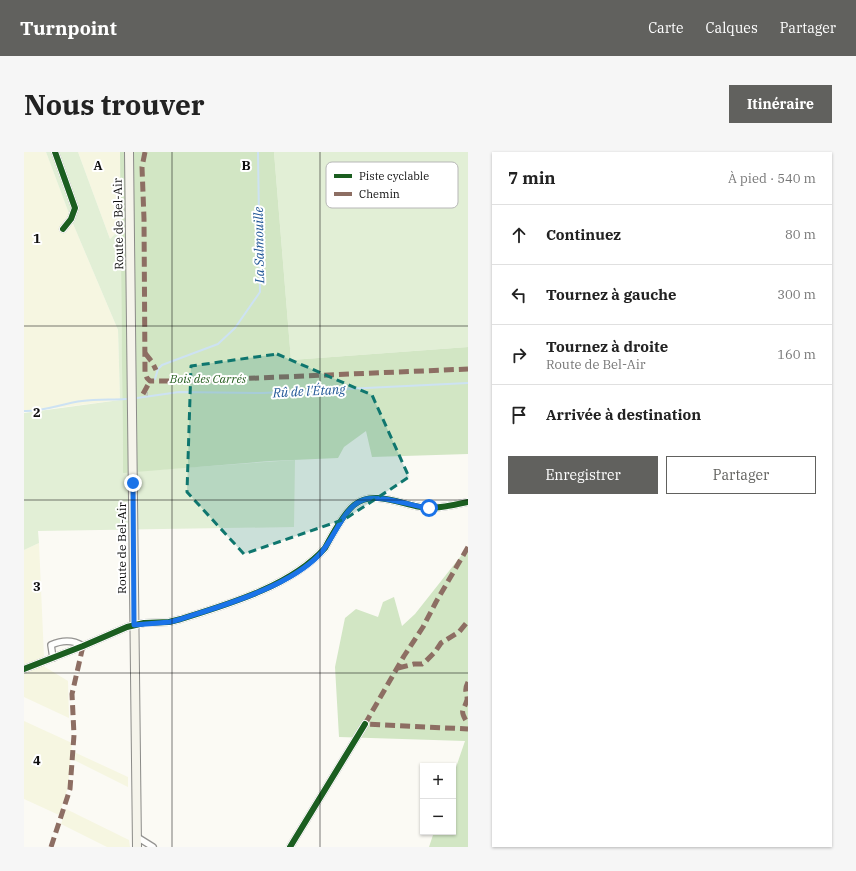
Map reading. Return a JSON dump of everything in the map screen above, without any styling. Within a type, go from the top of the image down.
[{"type":"main road","name":"Route de Bel-Air","points":[[129,152],[137,847]]},
{"type":"street","points":[[55,152],[75,208],[71,219],[63,230]]},
{"type":"street","points":[[24,669],[134,625],[170,622],[181,619],[256,593],[288,578],[320,554],[350,508],[366,499],[381,499],[429,508],[454,506],[468,502]]},
{"type":"street","points":[[53,658],[51,645],[56,642],[70,641],[83,646]]},
{"type":"street","points":[[290,847],[366,724]]},
{"type":"street","points":[[137,837],[153,847]]},
{"type":"path","points":[[147,396],[148,385]]},
{"type":"highlighted area","points":[[277,354],[372,395],[409,477],[345,519],[244,554],[187,492],[191,366]]},
{"type":"green space","points":[[24,152],[46,152],[71,219],[118,330],[120,400],[24,412]]},
{"type":"green space","points":[[46,152],[78,152],[110,239],[121,228],[123,472],[295,460],[294,527],[38,531],[39,543],[24,550],[24,413],[120,400],[118,330],[71,219]]},
{"type":"green space","points":[[78,152],[120,152],[121,228],[110,239]]},
{"type":"green space","name":"Bois des Carrés","points":[[120,152],[274,152],[291,360],[468,347],[468,454],[372,457],[366,431],[344,447],[338,458],[270,461],[123,473]]},
{"type":"green space","points":[[274,152],[468,152],[468,347],[291,360]]},
{"type":"green space","points":[[39,543],[44,657],[24,665],[24,550]]},
{"type":"green space","points":[[468,547],[468,847],[429,847],[433,835],[456,835],[456,767],[465,741],[339,737],[335,667],[345,618],[356,609],[378,617],[383,602],[394,597],[402,626],[415,614]]},
{"type":"green space","points":[[40,664],[68,681],[69,718],[24,697],[24,670]]},
{"type":"green space","points":[[24,721],[72,743],[68,787],[59,815],[24,799]]},
{"type":"green space","points":[[74,752],[128,777],[128,787],[72,759]]},
{"type":"green space","points":[[66,809],[129,840],[130,847],[107,847],[61,824]]},
{"type":"waterway","name":"La Salmouille","points":[[155,379],[158,369],[162,365],[218,344],[235,328],[260,292],[258,152]]},
{"type":"waterway","name":"Rû de l'Étang","points":[[137,398],[179,392],[263,393],[468,383]]},
{"type":"waterway","name":"La Salmouille","points":[[24,411],[38,410],[82,401],[126,399]]},
{"type":"marked path","points":[[145,152],[142,167],[144,219],[145,372],[150,381],[187,381],[468,369]]},
{"type":"marked path","points":[[145,353],[156,370]]},
{"type":"marked path","points":[[143,394],[150,381]]},
{"type":"marked path","points":[[468,547],[423,627],[404,656],[365,724],[468,729]]},
{"type":"marked path","points":[[398,668],[414,664],[422,664],[435,652],[441,643],[459,632],[468,621]]},
{"type":"marked path","points":[[51,847],[70,789],[74,735],[72,694],[83,646]]},
{"type":"marked path","points":[[468,682],[466,690],[467,700],[463,711],[463,716],[468,724]]},
{"type":"cycle path","points":[[55,152],[75,208],[71,219],[63,229]]},
{"type":"cycle path","points":[[24,669],[127,627],[144,623],[169,622],[181,619],[239,600],[277,583],[295,573],[325,548],[346,514],[354,505],[362,500],[381,498],[428,508],[443,507],[468,502]]},
{"type":"cycle path","points":[[290,847],[365,724]]},
{"type":"route","points":[[133,483],[134,625],[170,622],[181,619],[278,584],[306,566],[320,554],[350,508],[360,501],[372,498],[429,508]]}]
